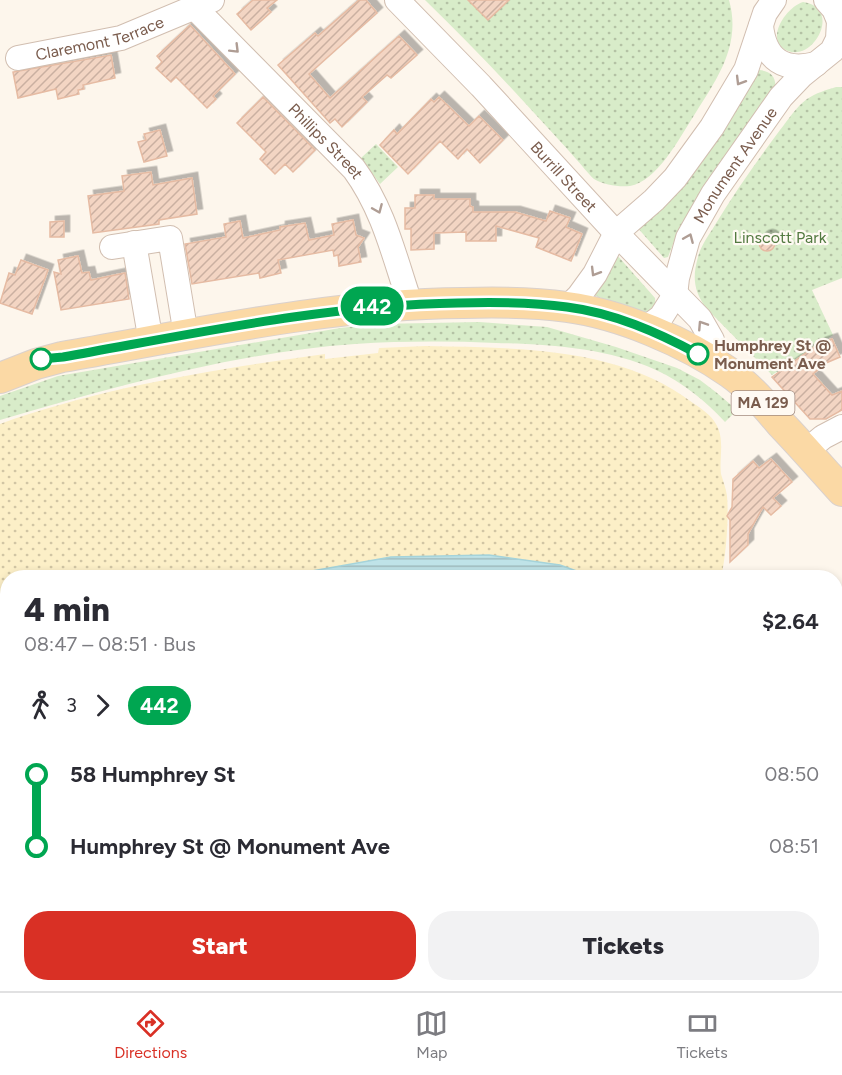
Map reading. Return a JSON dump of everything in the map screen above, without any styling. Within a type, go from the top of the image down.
[{"type":"main road","name":"MA 129","points":[[0,363],[63,357],[343,309],[410,303],[520,303],[568,307],[646,328],[712,362],[749,387],[842,491]]},
{"type":"main road","name":"MA 129","points":[[0,378],[21,369],[63,357]]},
{"type":"street","name":"Burrill Street","points":[[397,0],[700,319],[712,340],[712,362]]},
{"type":"street","points":[[568,307],[595,274],[616,233],[654,200],[695,152],[746,69],[765,13],[773,0]]},
{"type":"street","points":[[761,27],[764,44],[778,61],[795,68],[830,57],[838,39],[840,17],[826,0]]},
{"type":"street","name":"Claremont Terrace","points":[[18,58],[121,38],[203,4]]},
{"type":"street","name":"Phillips Street","points":[[203,4],[354,169],[367,187],[379,209],[410,303]]},
{"type":"street","name":"Monument Avenue","points":[[646,328],[661,317],[675,295],[688,237],[713,194],[781,97],[801,76],[830,57]]},
{"type":"street","points":[[151,342],[123,245],[170,238],[186,335]]},
{"type":"street","points":[[806,451],[823,437],[842,427]]},
{"type":"sand","points":[[426,346],[495,348],[565,354],[600,360],[633,370],[664,384],[709,415],[719,430],[721,474],[727,496],[728,515],[722,570],[574,570],[560,565],[391,557],[318,570],[0,570],[0,424],[79,400],[161,381],[325,354],[325,359],[378,353],[379,348]]},
{"type":"green space","points":[[425,0],[729,0],[732,32],[718,76],[666,158],[640,183],[616,186],[594,179],[509,85]]},
{"type":"green space","points":[[803,2],[815,6],[821,13],[823,22],[820,32],[807,48],[798,52],[788,51],[777,40],[777,32],[790,10]]},
{"type":"green space","points":[[759,70],[772,76],[775,90],[708,183],[678,231],[668,257],[664,258],[636,226],[753,73]]},
{"type":"green space","name":"Linscott Park","points":[[842,87],[842,278],[812,290],[833,335],[772,375],[706,308],[695,284],[696,265],[703,244],[792,114],[810,97]]},
{"type":"green space","points":[[376,144],[398,167],[380,184],[361,158]]},
{"type":"green space","points":[[617,255],[655,298],[656,309],[645,314],[591,294]]},
{"type":"green space","points":[[479,322],[547,327],[616,347],[677,368],[700,380],[737,410],[725,422],[693,393],[666,375],[637,363],[598,352],[536,345],[408,342],[311,348],[221,363],[87,395],[0,420],[0,396],[58,376],[340,328],[378,324]]},
{"type":"water","points":[[489,555],[560,565],[574,570],[318,570],[391,557]]},
{"type":"building","points":[[253,0],[277,0],[267,8],[271,12],[251,30],[237,14]]},
{"type":"building","points":[[359,0],[366,0],[377,13],[309,74],[330,98],[399,36],[417,55],[391,78],[387,75],[362,97],[367,102],[342,127],[335,119],[330,123],[278,65],[315,33],[318,36]]},
{"type":"building","points":[[468,0],[509,0],[488,20]]},
{"type":"building","points":[[190,25],[235,74],[213,96],[216,99],[207,108],[176,77],[171,82],[156,68],[162,62],[157,56]]},
{"type":"building","points":[[111,55],[115,78],[83,85],[84,89],[78,90],[79,94],[58,99],[56,89],[18,98],[13,72]]},
{"type":"building","points":[[263,97],[315,150],[293,172],[285,164],[275,174],[260,159],[266,152],[237,123]]},
{"type":"building","points":[[439,97],[469,126],[479,116],[503,140],[480,163],[467,149],[458,159],[440,141],[408,174],[380,145],[394,130],[397,134],[431,99],[434,102]]},
{"type":"building","points":[[160,130],[167,156],[144,162],[138,142],[146,140],[144,134]]},
{"type":"building","points":[[151,172],[153,185],[192,178],[197,214],[159,220],[159,224],[93,233],[88,196],[124,191],[122,176]]},
{"type":"building","points":[[415,195],[434,195],[434,199],[470,199],[473,212],[515,212],[546,221],[550,211],[570,218],[566,227],[582,234],[571,261],[536,247],[539,238],[496,226],[496,241],[466,241],[466,232],[434,233],[434,249],[411,250],[411,229],[405,229],[405,208],[415,208]]},
{"type":"building","points":[[353,220],[356,235],[364,238],[358,247],[361,262],[339,266],[338,255],[334,256],[333,250],[278,260],[281,273],[260,278],[259,273],[192,284],[185,244],[226,237],[224,224],[240,221],[243,238],[280,230],[280,227],[305,223],[309,240],[334,235],[332,224]]},
{"type":"building","points":[[64,221],[64,237],[50,237],[50,222]]},
{"type":"building","points":[[767,235],[775,243],[767,251],[759,243]]},
{"type":"building","points":[[78,256],[82,273],[89,272],[91,280],[125,273],[129,299],[61,310],[54,272],[61,274],[58,260]]},
{"type":"building","points":[[21,260],[48,270],[32,314],[0,303],[9,273],[15,275]]},
{"type":"building","points":[[832,339],[840,357],[826,363],[813,374],[832,395],[842,391],[842,410],[826,419],[810,419],[772,377],[820,343]]},
{"type":"building","points":[[771,459],[792,482],[773,498],[781,506],[771,515],[763,507],[748,534],[748,545],[730,562],[730,520],[727,516],[732,507],[733,479],[753,461],[759,468]]},
{"type":"bus line","name":"442","points":[[41,359],[343,309],[410,303],[484,302],[568,307],[603,315],[646,328],[698,354]]},
{"type":"place","name":"Humphrey St @ Monument Ave","points":[[698,354]]}]
